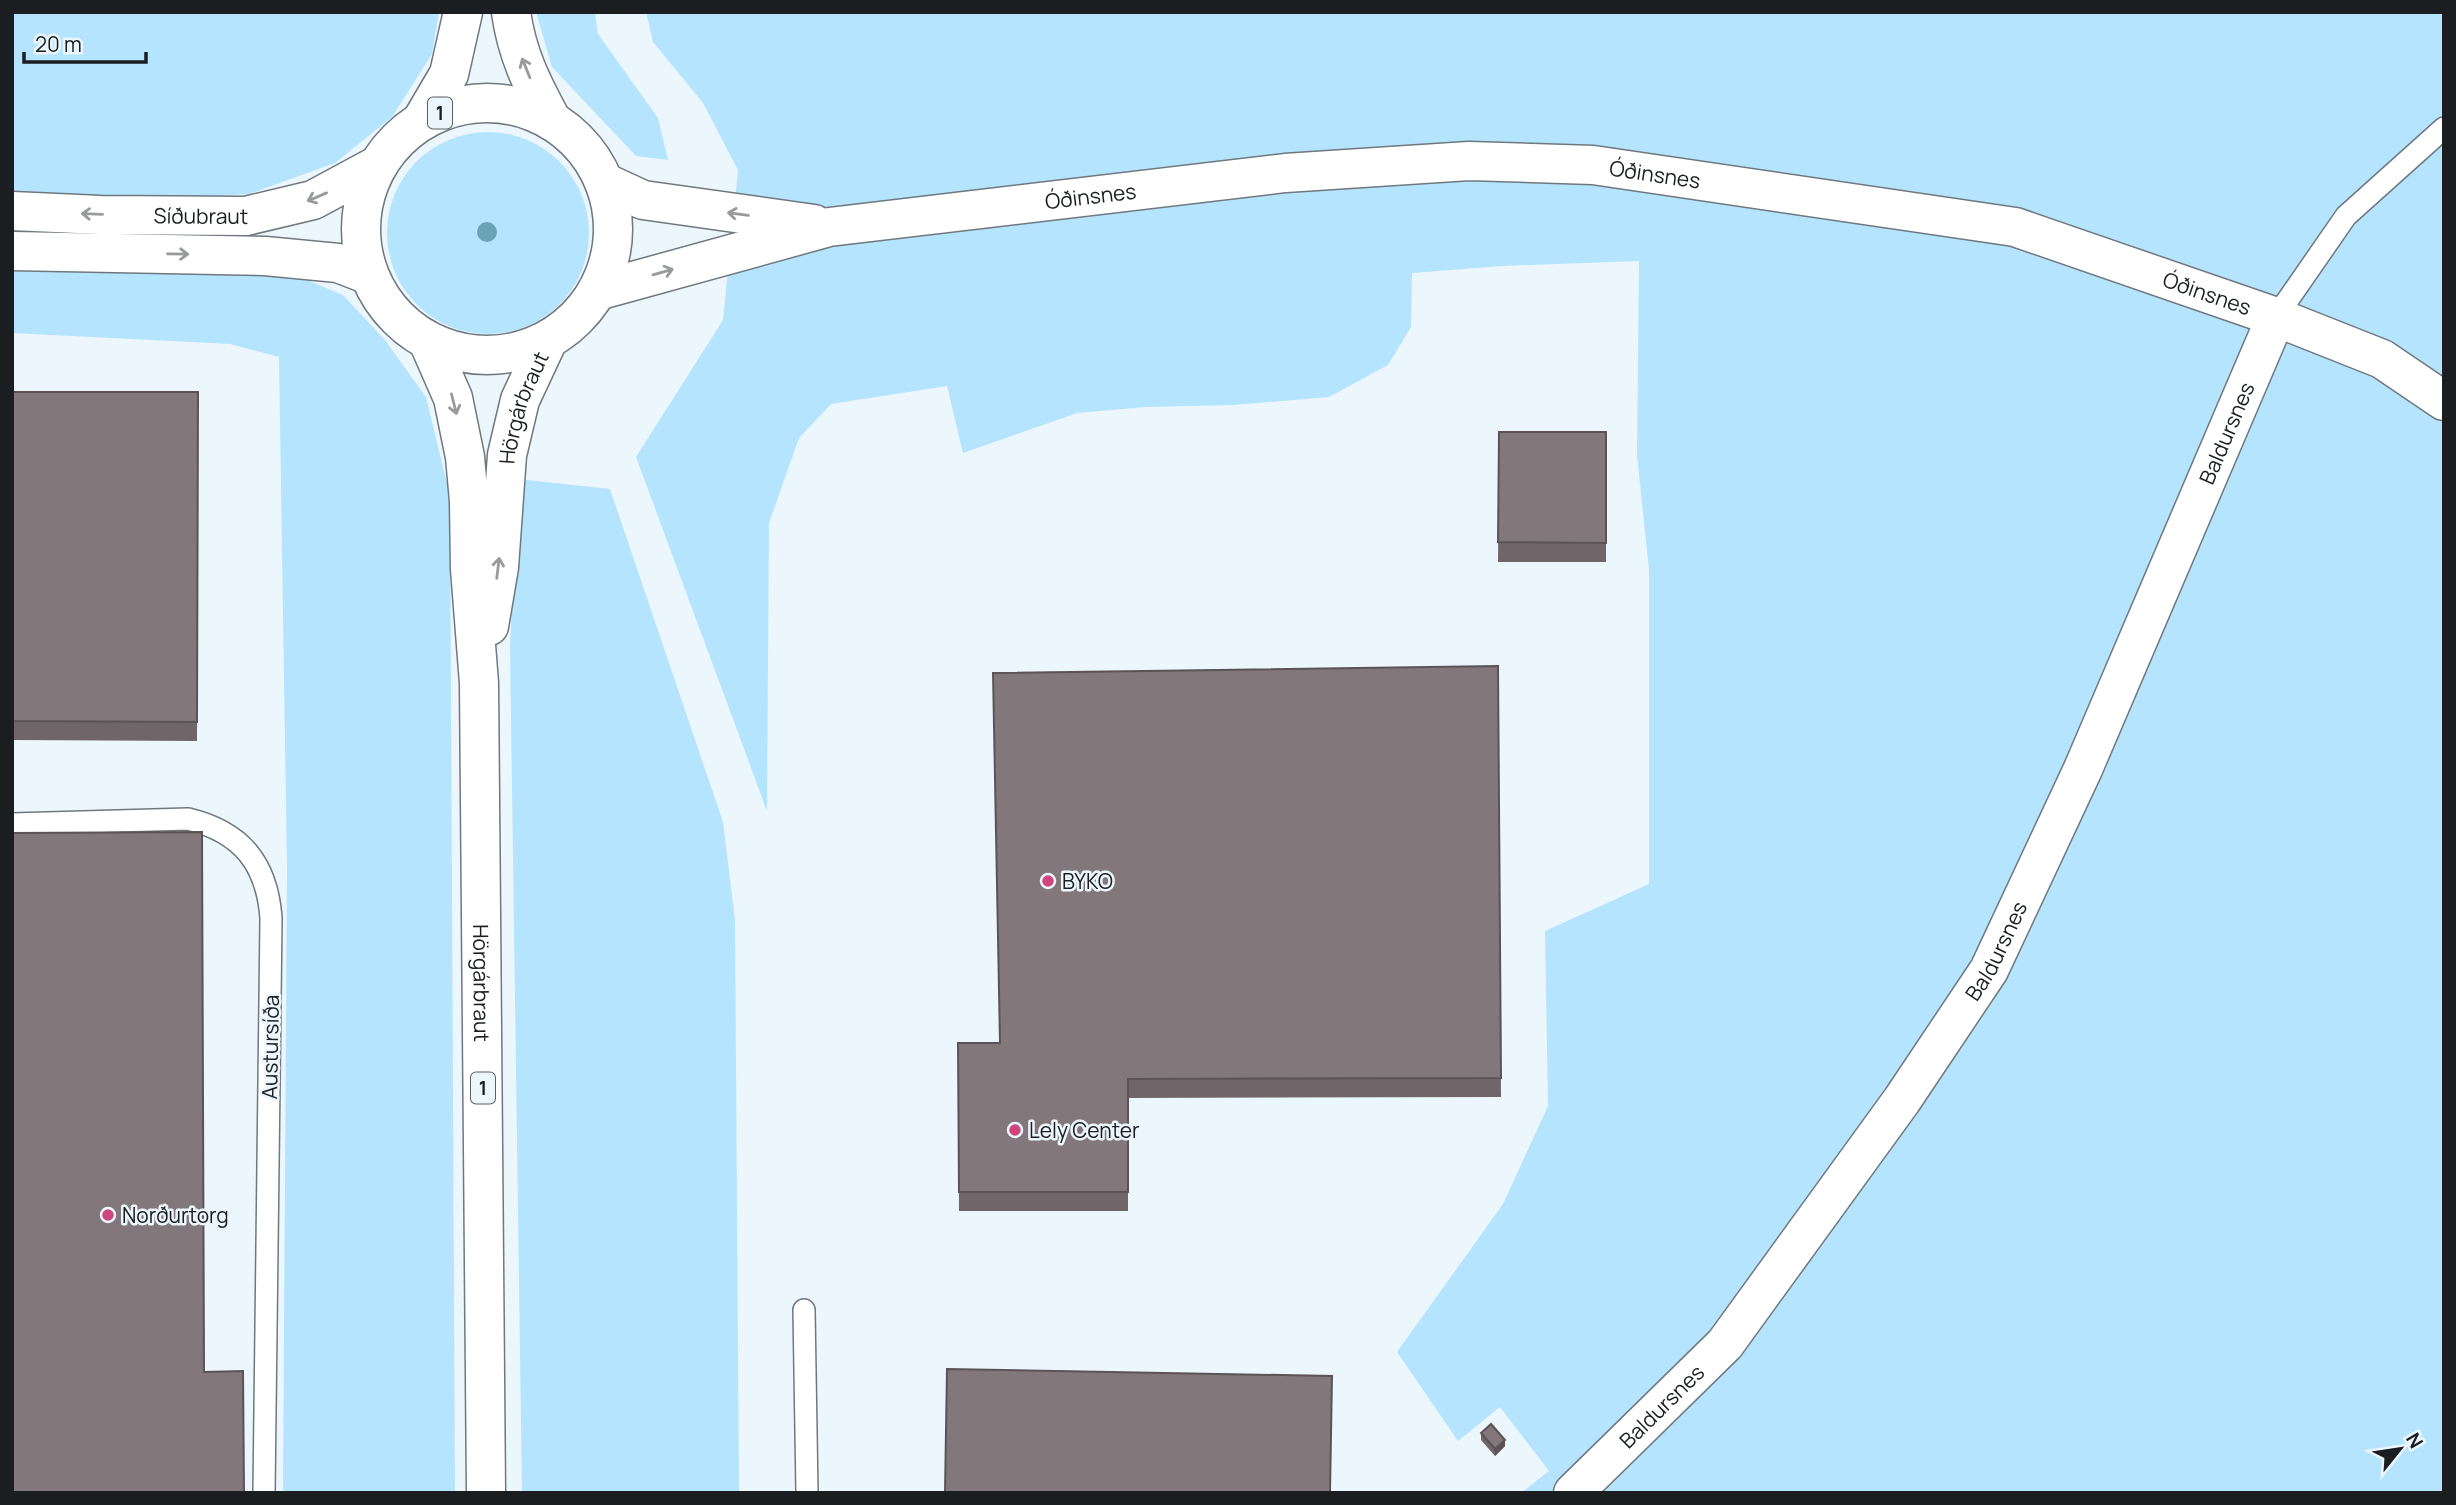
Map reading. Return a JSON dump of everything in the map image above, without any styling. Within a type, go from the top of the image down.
[{"type":"main road","name":"1","points":[[422,120],[449,75],[463,12]]},
{"type":"main road","name":"1","points":[[511,12],[515,41],[533,87],[552,121]]},
{"type":"main road","name":"1","points":[[487,103],[520,108],[552,121],[573,137],[591,158],[604,182],[612,209],[613,237],[608,265],[597,291],[584,310],[567,327],[548,340],[509,354],[467,355],[428,341],[392,314],[379,296],[361,248],[360,220],[366,192],[377,165],[397,140],[422,120],[453,107],[487,103]]},
{"type":"main road","name":"Óðinsnes","points":[[597,291],[830,227],[1286,173],[1469,161],[1592,166],[2015,227],[2276,317],[2382,359],[2444,401]]},
{"type":"main road","name":"Síðubraut","points":[[12,211],[100,215],[246,216],[313,200],[377,165]]},
{"type":"main road","name":"Óðinsnes","points":[[604,182],[643,200],[830,227]]},
{"type":"main road","name":"Síðubraut","points":[[12,251],[265,256],[338,263],[369,275]]},
{"type":"main road","name":"Baldursnes","points":[[1573,1493],[1726,1344],[1902,1100],[1989,970],[2084,769],[2276,317]]},
{"type":"main road","name":"Hörgárbraut","points":[[479,683],[499,567],[507,455],[520,400],[548,340]]},
{"type":"main road","name":"Hörgárbraut","points":[[428,341],[453,398],[465,457],[479,683],[486,1493]]},
{"type":"lane","points":[[2276,317],[2346,216],[2444,128]]},
{"type":"lane","name":"Austursíða","points":[[12,824],[188,819],[225,832],[254,859],[264,878],[270,898],[271,918],[264,1493]]},
{"type":"lane","points":[[804,1310],[807,1493]]},
{"type":"shaded area","points":[[12,12],[439,12],[432,54],[392,117],[335,163],[249,194],[112,202],[12,196]]},
{"type":"shaded area","points":[[536,12],[595,12],[598,34],[658,118],[668,160],[636,156],[552,67]]},
{"type":"shaded area","points":[[646,12],[2444,12],[2444,1493],[1521,1493],[1549,1471],[1500,1407],[1458,1441],[1397,1352],[1503,1204],[1548,1106],[1545,931],[1649,884],[1649,570],[1637,455],[1639,261],[1502,266],[1412,273],[1411,327],[1388,365],[1329,397],[1077,413],[963,453],[947,386],[831,404],[799,438],[769,523],[767,811],[636,457],[723,320],[738,170],[703,103],[653,42]]},
{"type":"shaded area","points":[[488,132],[508,134],[526,140],[544,149],[559,162],[572,177],[581,195],[587,213],[587,253],[581,271],[572,289],[559,304],[544,317],[526,326],[508,332],[488,334],[468,332],[450,326],[432,317],[417,304],[404,289],[395,271],[389,253],[387,233],[389,213],[395,195],[404,177],[417,162],[432,149],[450,140],[468,134]]},
{"type":"shaded area","points":[[12,262],[283,270],[343,295],[385,340],[426,397],[450,496],[455,1493],[283,1493],[287,868],[279,357],[230,344],[12,333]]},
{"type":"shaded area","points":[[518,479],[610,489],[723,822],[735,920],[739,1493],[522,1493],[510,647]]},
{"type":"building","points":[[12,392],[198,392],[197,722],[12,721]]},
{"type":"building","points":[[1499,432],[1606,432],[1606,543],[1498,542]]},
{"type":"building","points":[[1498,666],[1501,1078],[1128,1079],[1128,1192],[959,1192],[958,1043],[1000,1043],[993,673]]},
{"type":"building","name":"Norðurtorg","points":[[202,832],[204,1372],[243,1371],[244,1493],[12,1493],[12,833]]},
{"type":"building","points":[[947,1369],[1332,1376],[1330,1493],[945,1493]]},
{"type":"building","points":[[1491,1424],[1505,1440],[1495,1449],[1481,1433]]},
{"type":"place","name":"BYKO","points":[[1048,881]]},
{"type":"place","name":"Lely Center","points":[[1015,1130]]},
{"type":"place","name":"Norðurtorg","points":[[108,1215]]}]
